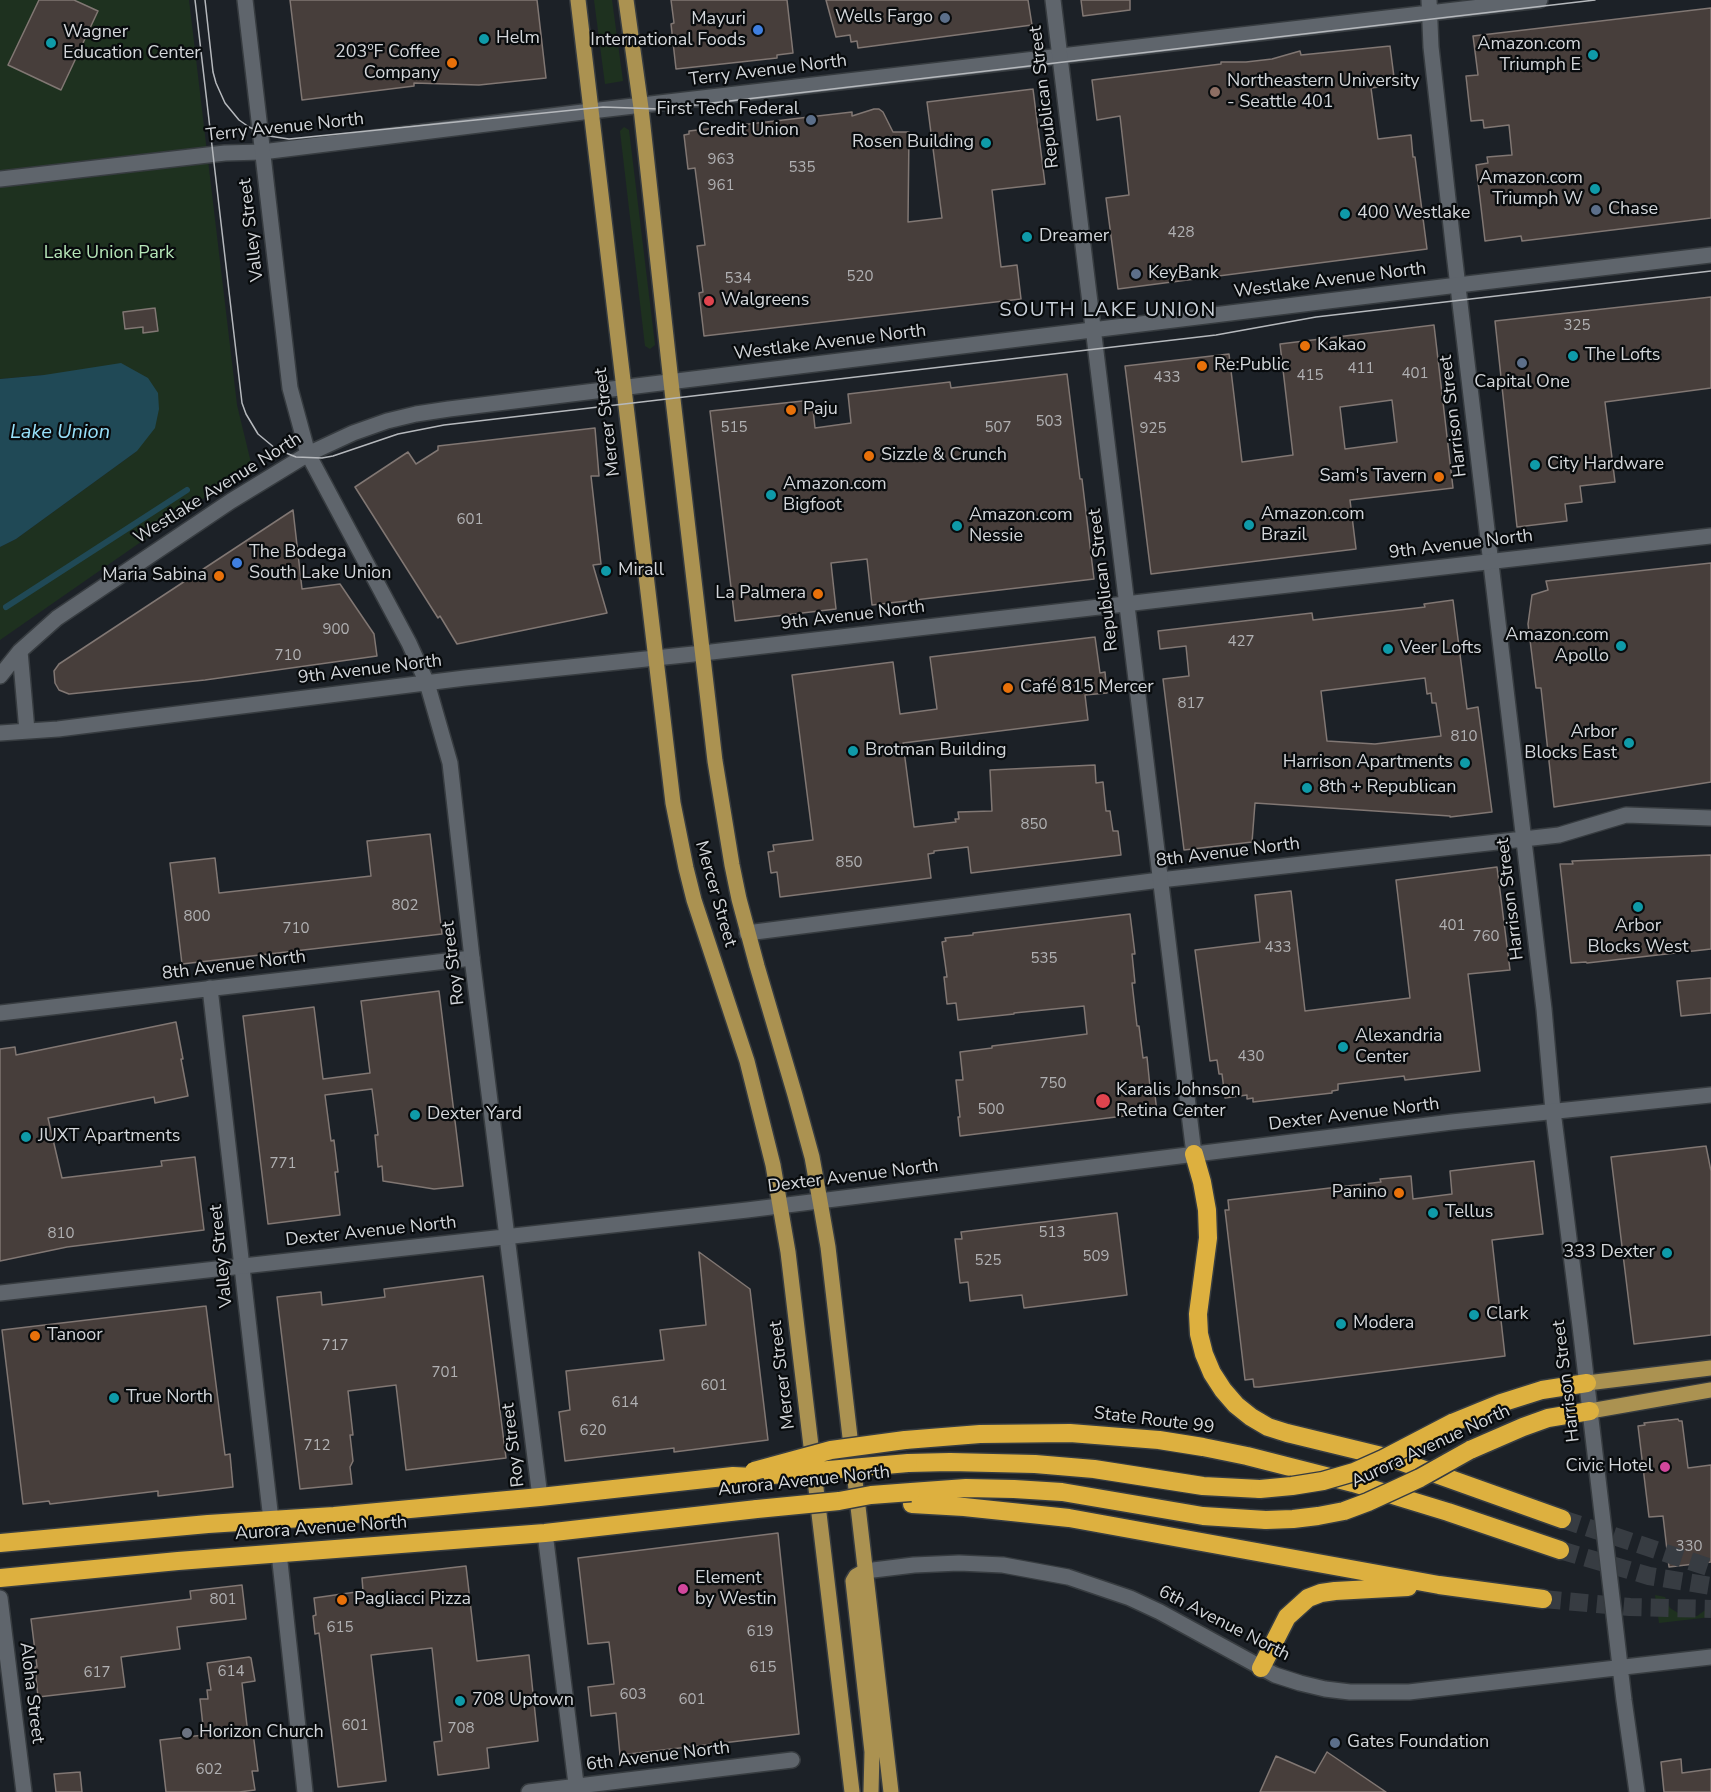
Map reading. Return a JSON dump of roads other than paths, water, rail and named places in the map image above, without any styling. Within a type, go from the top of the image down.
[{"type":"highway","points":[[1194,1154],[1206,1203],[1208,1238],[1198,1314],[1199,1334],[1212,1373],[1222,1390],[1236,1405],[1260,1422],[1287,1433],[1394,1459],[1562,1519]]},
{"type":"highway","name":"Aurora Avenue North","points":[[0,1544],[540,1497],[754,1474],[908,1463],[1035,1464],[1094,1469],[1203,1486],[1260,1489],[1292,1486],[1323,1481],[1354,1472],[1452,1423],[1519,1397],[1555,1387],[1587,1383]]},
{"type":"highway","name":"Aurora Avenue North","points":[[0,1578],[545,1533],[839,1501],[912,1498],[966,1488],[1062,1492],[1203,1516],[1266,1520],[1293,1519],[1318,1516],[1368,1502],[1420,1478],[1470,1450],[1548,1418],[1590,1411]]},
{"type":"highway","name":"State Route 99","points":[[754,1474],[831,1450],[905,1440],[980,1434],[1058,1433],[1125,1437],[1203,1447],[1269,1461],[1353,1483],[1448,1512],[1560,1550]]},
{"type":"highway","points":[[912,1498],[964,1507],[1069,1518],[1439,1585],[1543,1599]]},
{"type":"highway","points":[[1261,1668],[1287,1617],[1308,1598],[1335,1591],[1439,1585]]},
{"type":"main road","name":"Valley Street","points":[[245,0],[290,388],[308,454]]},
{"type":"main road","name":"Mercer Street","points":[[578,0],[672,803],[686,868],[704,931],[747,1061],[773,1161],[788,1252],[852,1792]]},
{"type":"main road","name":"Mercer Street","points":[[626,0],[722,808],[747,933],[811,1155],[828,1247],[891,1792]]},
{"type":"main road","name":"Republican Street","points":[[1053,0],[1194,1154]]},
{"type":"main road","name":"Terry Avenue North","points":[[0,178],[225,153],[262,152],[1059,56],[1429,7],[1540,0]]},
{"type":"main road","name":"Harrison Street","points":[[1429,7],[1431,47],[1544,1009],[1553,1111],[1637,1792]]},
{"type":"main road","name":"Westlake Avenue North","points":[[0,676],[20,651],[57,618],[231,501],[308,454],[353,433],[387,421],[416,414],[623,388],[1711,255]]},
{"type":"main road","name":"Roy Street","points":[[308,454],[409,643],[427,683],[450,763],[459,826],[472,958],[540,1497]]},
{"type":"main road","name":"9th Avenue North","points":[[0,733],[70,728],[427,683],[1711,536]]},
{"type":"main road","points":[[20,651],[27,730]]},
{"type":"main road","name":"8th Avenue North","points":[[747,933],[1160,880],[1559,835],[1626,815],[1711,818]]},
{"type":"main road","name":"8th Avenue North","points":[[0,1013],[472,958]]},
{"type":"main road","name":"Valley Street","points":[[210,988],[271,1520]]},
{"type":"main road","name":"Dexter Avenue North","points":[[0,1293],[780,1206],[1553,1111],[1711,1095]]},
{"type":"main road","points":[[1587,1383],[1711,1368]]},
{"type":"main road","points":[[1590,1411],[1711,1390]]},
{"type":"main road","points":[[545,1533],[577,1789]]},
{"type":"main road","points":[[279,1554],[305,1792]]},
{"type":"main road","name":"6th Avenue North","points":[[865,1571],[914,1564],[959,1563],[1004,1565],[1068,1577],[1130,1598],[1160,1612],[1261,1668],[1300,1683],[1350,1692],[1409,1692],[1711,1657]]},
{"type":"main road","points":[[865,1571],[856,1576],[853,1581],[872,1752],[871,1792]]},
{"type":"main road","name":"Aloha Street","points":[[0,1598],[24,1792]]},
{"type":"main road","name":"6th Avenue North","points":[[529,1792],[577,1789],[792,1760]]},
{"type":"water","name":"Lake Union","points":[[121,363],[148,378],[158,393],[159,409],[155,428],[137,451],[16,539],[0,547],[0,379],[44,375]]},
{"type":"waterway","points":[[6,607],[187,490]]},
{"type":"tunnel","points":[[1562,1519],[1711,1568]]},
{"type":"tunnel","points":[[1560,1550],[1649,1576],[1711,1586]]},
{"type":"tunnel","points":[[1543,1599],[1630,1607],[1711,1609]]},
{"type":"tram line","points":[[195,0],[242,403],[258,434],[276,449],[296,457],[333,456],[398,434],[444,425],[1216,335],[1316,317],[1711,271]]},
{"type":"tram line","points":[[205,0],[213,72],[225,103],[239,120],[249,127],[269,136],[289,139],[603,107],[660,109],[1595,0]]},
{"type":"place","name":"Wells Fargo","points":[[945,18]]},
{"type":"place","name":"Mayuri International Foods","points":[[758,30]]},
{"type":"place","name":"Helm","points":[[484,39]]},
{"type":"place","name":"Wagner Education Center","points":[[51,43]]},
{"type":"place","name":"Amazon.com Triumph E","points":[[1593,55]]},
{"type":"place","name":"203ºF Coffee Company","points":[[452,63]]},
{"type":"place","name":"Northeastern University - Seattle 401","points":[[1215,92]]},
{"type":"place","name":"First Tech Federal Credit Union","points":[[811,120]]},
{"type":"place","name":"Rosen Building","points":[[986,143]]},
{"type":"place","name":"Amazon.com Triumph W","points":[[1595,189]]},
{"type":"place","name":"Chase","points":[[1596,210]]},
{"type":"place","name":"400 Westlake","points":[[1345,214]]},
{"type":"place","name":"Dreamer","points":[[1027,237]]},
{"type":"place","name":"KeyBank","points":[[1136,274]]},
{"type":"place","name":"Walgreens","points":[[709,301]]},
{"type":"place","name":"Kakao","points":[[1305,346]]},
{"type":"place","name":"The Lofts","points":[[1573,356]]},
{"type":"place","name":"Capital One","points":[[1522,363]]},
{"type":"place","name":"Re:Public","points":[[1202,366]]},
{"type":"place","name":"Paju","points":[[791,410]]},
{"type":"place","name":"Sizzle & Crunch","points":[[869,456]]},
{"type":"place","name":"City Hardware","points":[[1535,465]]},
{"type":"place","name":"Sam's Tavern","points":[[1439,477]]},
{"type":"place","name":"Amazon.com Bigfoot","points":[[771,495]]},
{"type":"place","name":"Amazon.com Brazil","points":[[1249,525]]},
{"type":"place","name":"Amazon.com Nessie","points":[[957,526]]},
{"type":"place","name":"The Bodega South Lake Union","points":[[237,563]]},
{"type":"place","name":"Mirall","points":[[606,571]]},
{"type":"place","name":"Maria Sabina","points":[[219,576]]},
{"type":"place","name":"La Palmera","points":[[818,594]]},
{"type":"place","name":"Amazon.com Apollo","points":[[1621,646]]},
{"type":"place","name":"Veer Lofts","points":[[1388,649]]},
{"type":"place","name":"Café 815 Mercer","points":[[1008,688]]},
{"type":"place","name":"Arbor Blocks East","points":[[1629,743]]},
{"type":"place","name":"Brotman Building","points":[[853,751]]},
{"type":"place","name":"Harrison Apartments","points":[[1465,763]]},
{"type":"place","name":"8th + Republican","points":[[1307,788]]},
{"type":"place","name":"Arbor Blocks West","points":[[1638,907]]},
{"type":"place","name":"Alexandria Center","points":[[1343,1047]]},
{"type":"place","name":"Karalis Johnson Retina Center","points":[[1103,1101]]},
{"type":"place","name":"Dexter Yard","points":[[415,1115]]},
{"type":"place","name":"JUXT Apartments","points":[[26,1137]]},
{"type":"place","name":"Panino","points":[[1399,1193]]},
{"type":"place","name":"Tellus","points":[[1433,1213]]},
{"type":"place","name":"333 Dexter","points":[[1667,1253]]},
{"type":"place","name":"Clark","points":[[1474,1315]]},
{"type":"place","name":"Modera","points":[[1341,1324]]},
{"type":"place","name":"Tanoor","points":[[35,1336]]},
{"type":"place","name":"True North","points":[[114,1398]]},
{"type":"place","name":"Civic Hotel","points":[[1665,1467]]},
{"type":"place","name":"Element by Westin","points":[[683,1589]]},
{"type":"place","name":"Pagliacci Pizza","points":[[342,1600]]},
{"type":"place","name":"708 Uptown","points":[[460,1701]]},
{"type":"place","name":"Horizon Church","points":[[187,1733]]},
{"type":"place","name":"Gates Foundation","points":[[1335,1743]]},
{"type":"district","name":"SOUTH LAKE UNION","points":[[1108,311]]},
{"type":"park label","name":"Lake Union Park","points":[[109,254]]}]
